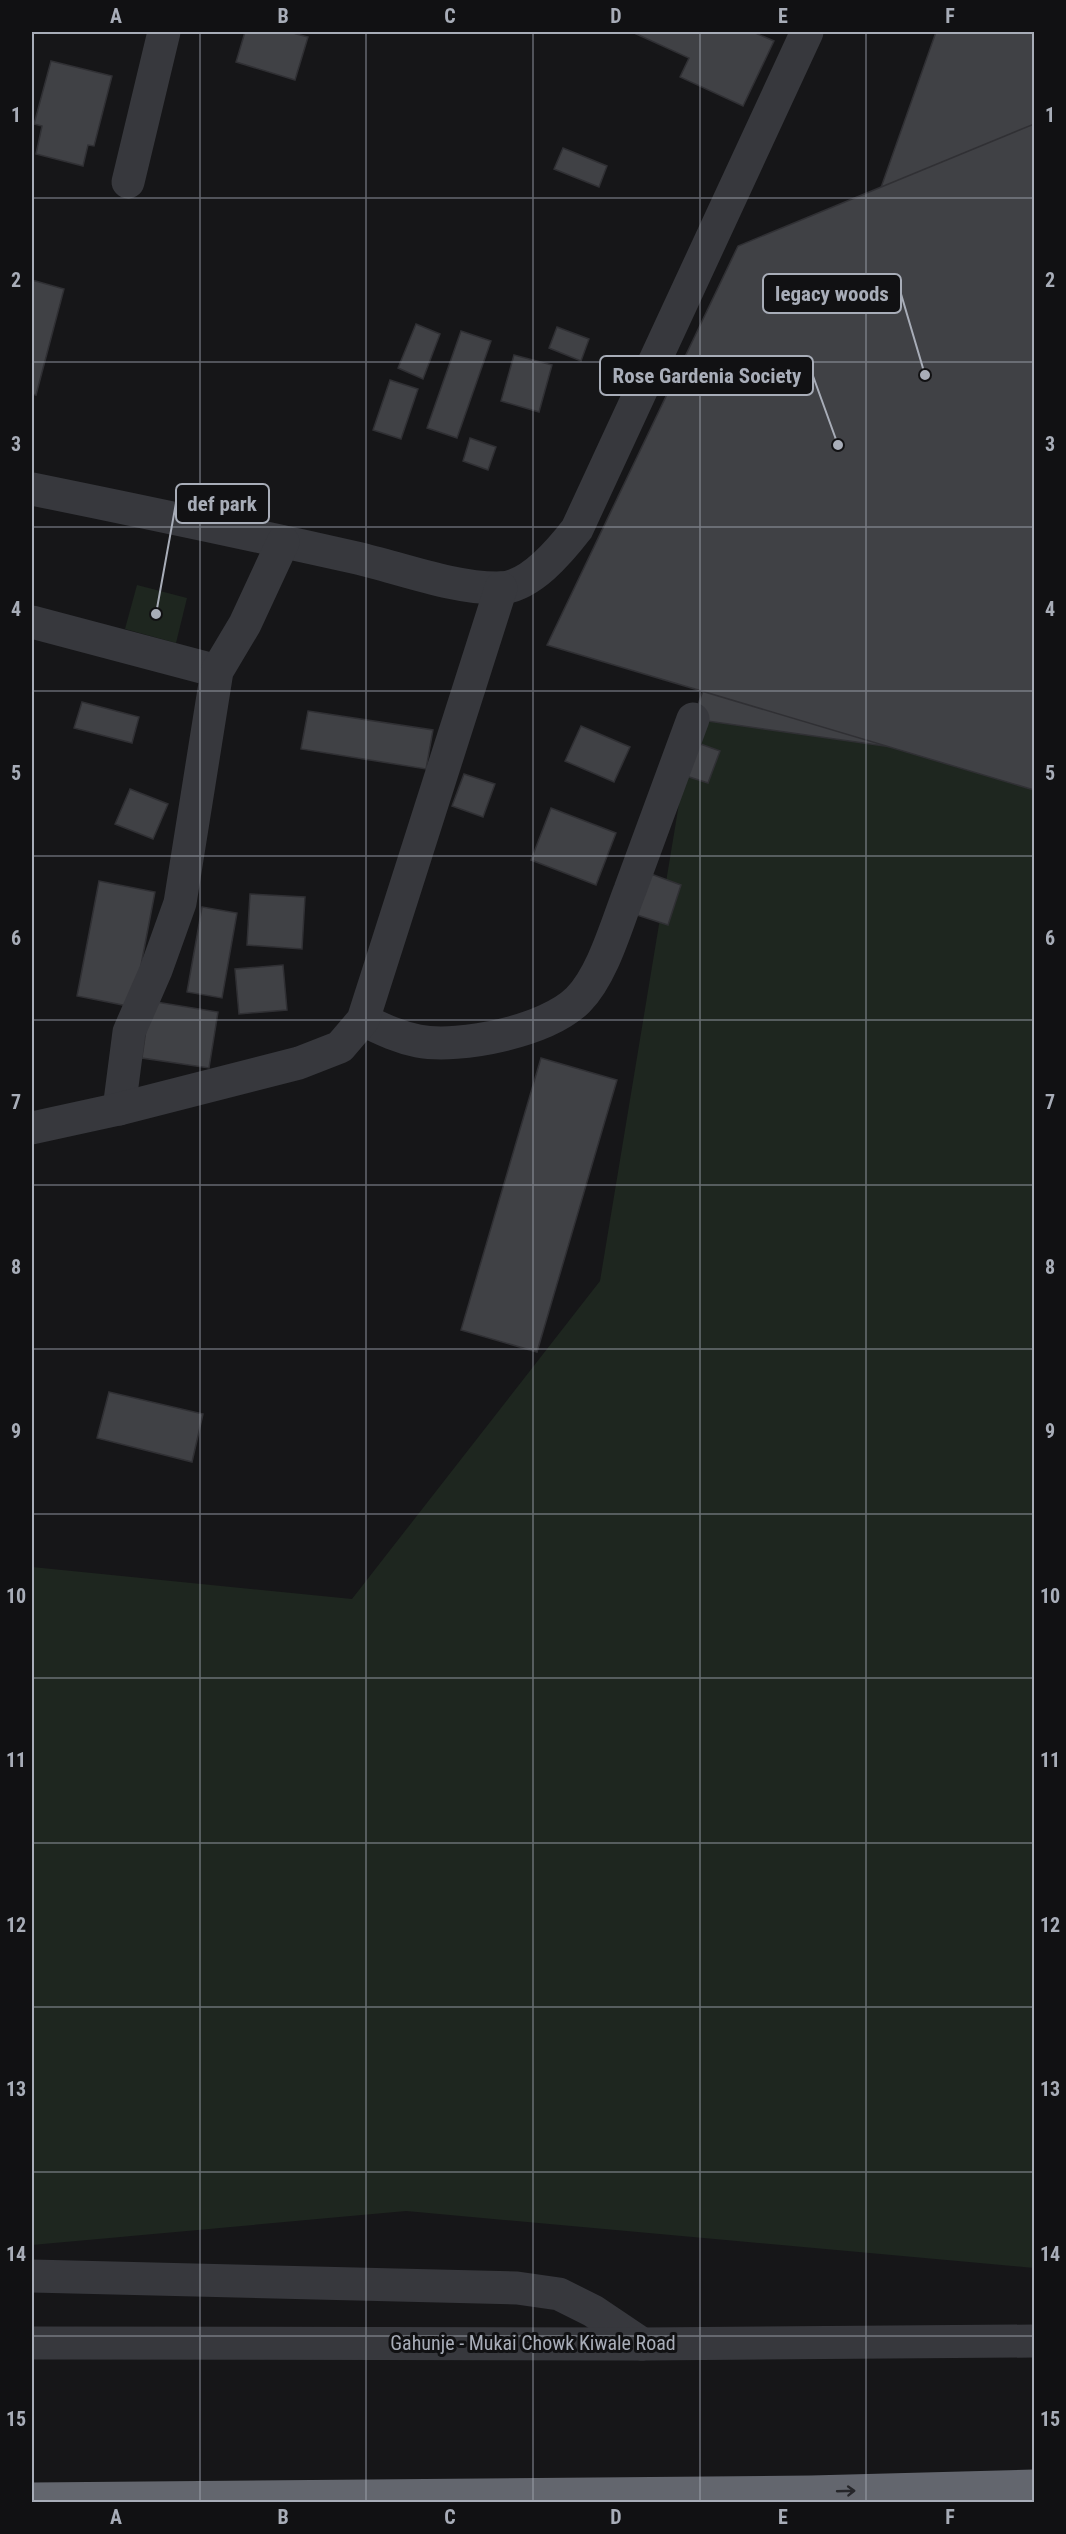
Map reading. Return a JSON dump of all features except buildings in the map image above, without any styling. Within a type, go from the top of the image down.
[{"type":"highway","points":[[32,2499],[799,2492],[1035,2486]]},
{"type":"street","points":[[128,182],[164,32]]},
{"type":"street","points":[[32,489],[365,560],[448,582],[501,588],[533,576],[561,549],[577,529],[807,32]]},
{"type":"street","points":[[119,1109],[129,1032],[156,970],[180,903],[217,670],[244,624],[283,542]]},
{"type":"street","points":[[32,1128],[119,1109],[299,1063],[340,1047],[363,1020],[501,588]]},
{"type":"street","points":[[32,622],[217,670]]},
{"type":"street","points":[[363,1020],[399,1037],[421,1042],[455,1043],[488,1039],[523,1029],[559,1015],[578,1000],[603,961],[693,719]]},
{"type":"street","points":[[32,2276],[517,2288],[559,2294],[592,2311],[642,2344]]},
{"type":"street","name":"Gahunje - Mukai Chowk Kiwale Road","points":[[32,2343],[642,2344],[1035,2341]]},
{"type":"shaded area","points":[[137,585],[187,598],[176,643],[125,629]]},
{"type":"shaded area","points":[[693,719],[1034,767],[1034,2268],[406,2211],[32,2245],[32,1567],[352,1599],[600,1281]]},
{"type":"place","name":"legacy woods","points":[[925,375]]},
{"type":"place","name":"Rose Gardenia Society","points":[[838,445]]},
{"type":"place","name":"def park","points":[[156,614]]}]
